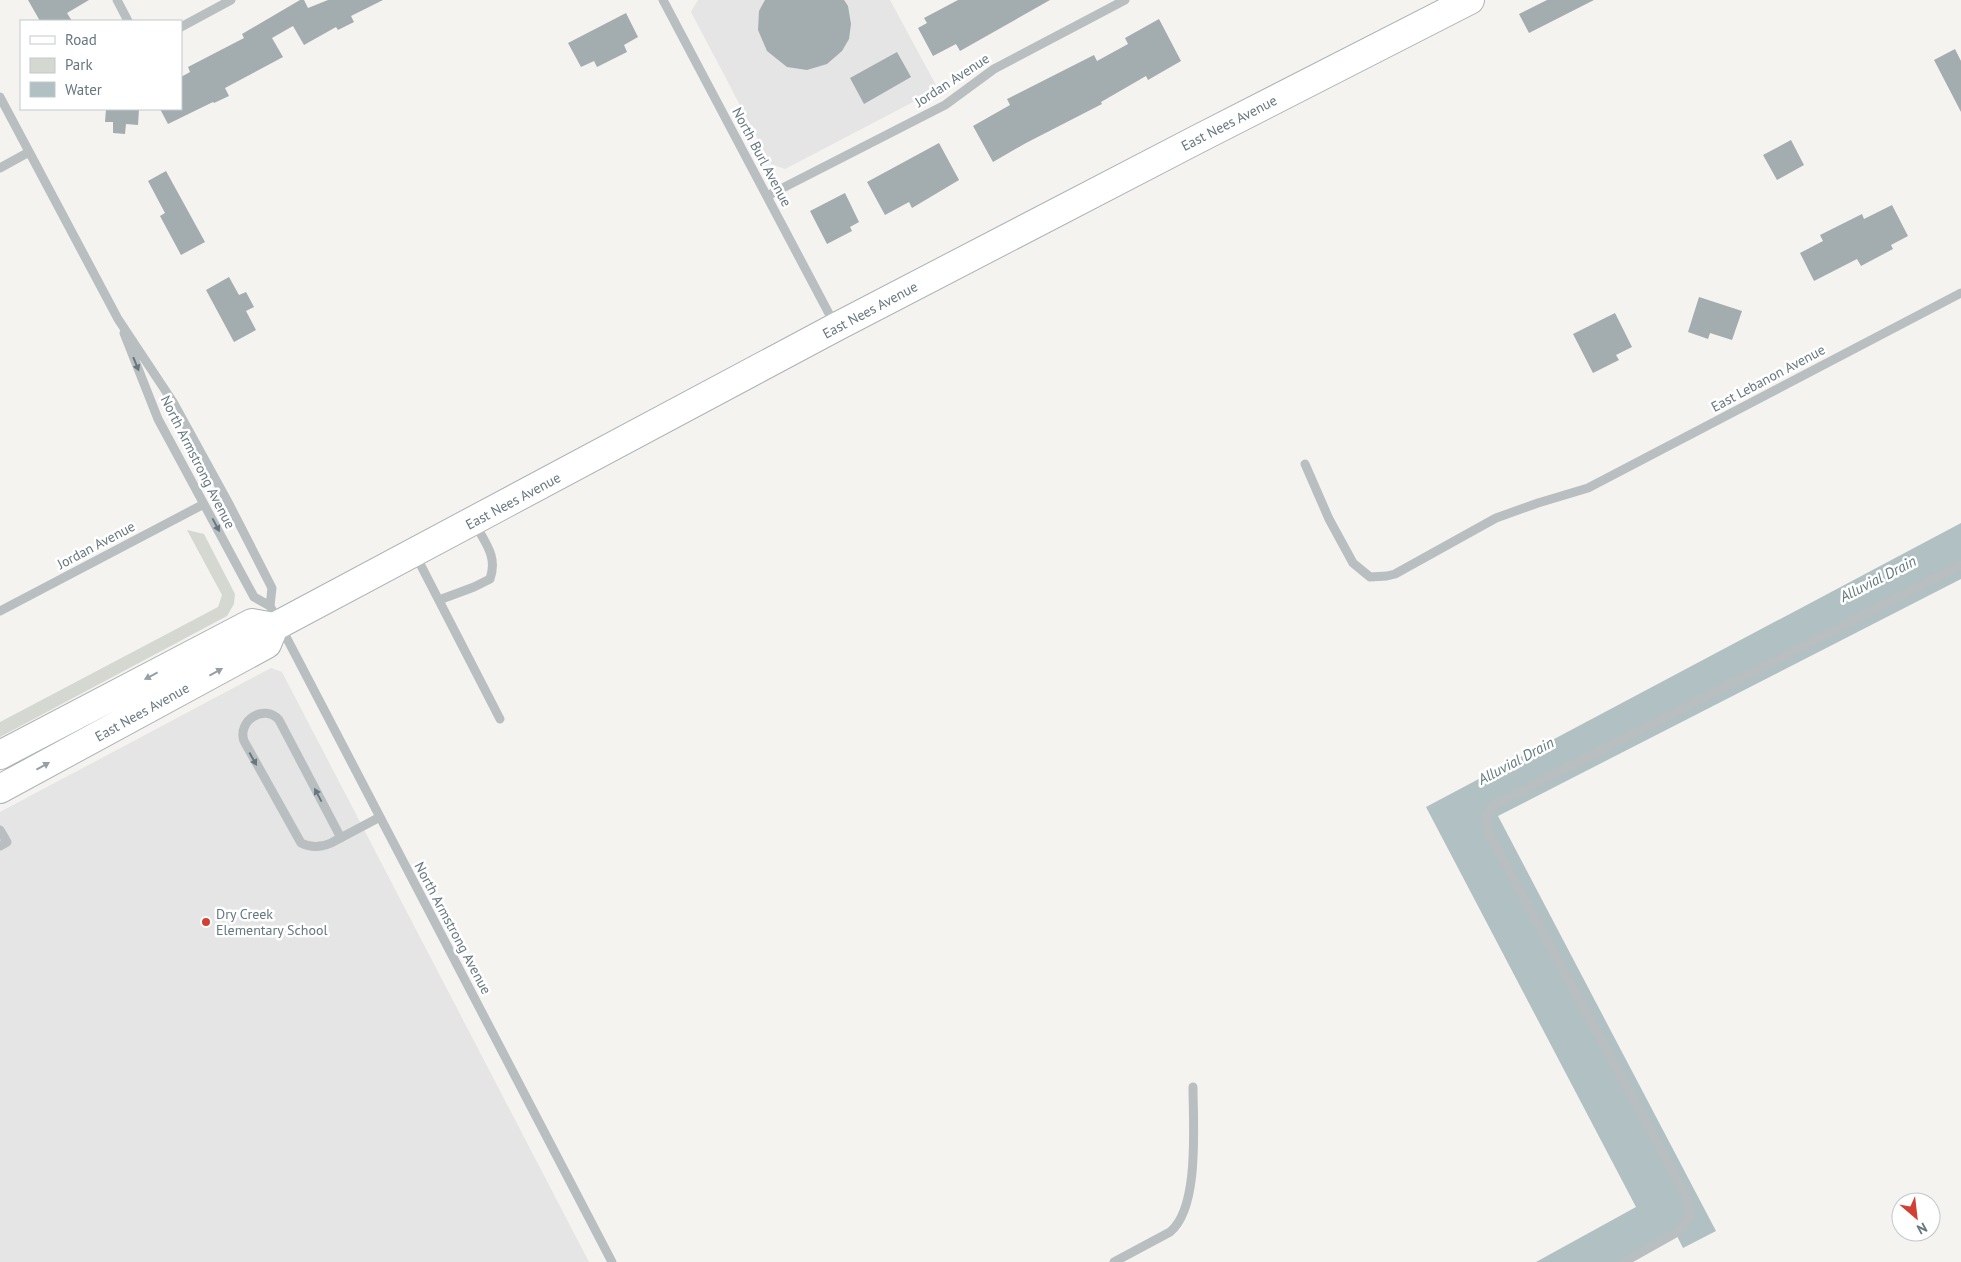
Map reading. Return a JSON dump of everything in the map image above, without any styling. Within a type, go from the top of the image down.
[{"type":"main road","name":"East Nees Avenue","points":[[0,755],[252,623],[275,619],[415,553],[836,327],[1470,0]]},
{"type":"main road","name":"East Nees Avenue","points":[[0,789],[267,644],[275,619]]},
{"type":"street","points":[[117,0],[127,20]]},
{"type":"street","points":[[182,26],[231,0]]},
{"type":"street","name":"North Burl Avenue","points":[[663,0],[836,327]]},
{"type":"street","name":"Jordan Avenue","points":[[767,196],[944,105],[994,69],[1125,0]]},
{"type":"street","name":"North Armstrong Avenue","points":[[0,97],[118,318],[173,402],[228,504],[272,588],[275,619]]},
{"type":"street","points":[[0,168],[30,152]]},
{"type":"street","name":"East Lebanon Avenue","points":[[1305,464],[1329,519],[1353,563],[1370,577],[1395,574],[1496,518],[1588,488],[1961,293]]},
{"type":"street","name":"North Armstrong Avenue","points":[[118,318],[158,419],[254,597],[275,619],[612,1262]]},
{"type":"street","name":"Jordan Avenue","points":[[0,611],[204,504]]},
{"type":"street","points":[[439,600],[490,579],[494,568],[493,559],[474,522]]},
{"type":"street","points":[[415,553],[500,718]]},
{"type":"street","points":[[1624,1262],[1679,1231],[1690,1216],[1687,1197],[1488,832],[1486,816],[1493,806],[1961,565]]},
{"type":"street","points":[[341,838],[279,720],[273,715],[264,712],[248,720],[243,732],[244,741],[300,843],[309,847],[327,845],[341,838],[380,818]]},
{"type":"street","points":[[0,830],[3,844]]},
{"type":"street","points":[[1114,1262],[1170,1232],[1176,1227],[1184,1214],[1189,1193],[1193,1157],[1193,1087]]},
{"type":"shaded area","points":[[698,0],[890,0],[938,89],[785,169],[771,164],[691,12]]},
{"type":"shaded area","name":"Dry Creek Elementary School","points":[[271,668],[282,672],[589,1262],[0,1262],[0,812]]},
{"type":"green space","points":[[187,530],[204,534],[235,594],[234,604],[227,616],[0,737],[0,722],[218,607],[222,595]]},
{"type":"water","name":"Alluvial Drain","points":[[1961,523],[1961,579],[1498,816],[1716,1231],[1683,1248],[1677,1236],[1630,1262],[1536,1262],[1636,1207],[1426,807]]},
{"type":"building","points":[[28,0],[89,0],[67,13],[71,20],[39,20]]},
{"type":"building","points":[[300,0],[304,0],[308,8],[328,0],[383,0],[351,16],[354,22],[338,30],[336,27],[304,45],[293,26],[272,38],[283,57],[225,88],[229,96],[168,124],[161,110],[182,110],[182,76],[190,72],[188,67],[244,38],[242,34]]},
{"type":"building","points":[[765,0],[844,0],[848,6],[851,24],[849,39],[842,51],[827,64],[807,70],[787,67],[767,51],[758,30],[759,11]]},
{"type":"building","points":[[958,0],[1050,0],[960,51],[956,44],[933,56],[918,28],[927,23],[924,18]]},
{"type":"building","points":[[1547,0],[1594,0],[1529,33],[1519,14]]},
{"type":"building","points":[[626,13],[638,37],[624,45],[627,52],[597,67],[594,61],[581,67],[568,43]]},
{"type":"building","points":[[1159,19],[1181,61],[1148,80],[1146,76],[1101,102],[1102,104],[993,162],[973,126],[1010,105],[1007,99],[1094,55],[1097,61],[1128,44],[1125,38]]},
{"type":"building","points":[[1955,49],[1961,61],[1961,112],[1934,60]]},
{"type":"building","points":[[897,52],[911,77],[864,104],[850,78]]},
{"type":"building","points":[[106,110],[139,110],[138,125],[126,124],[125,134],[113,133],[113,122],[105,122]]},
{"type":"building","points":[[1791,140],[1804,165],[1777,180],[1763,155]]},
{"type":"building","points":[[939,143],[959,180],[912,208],[909,202],[885,215],[867,182]]},
{"type":"building","points":[[166,171],[205,242],[181,255],[160,216],[165,213],[148,181]]},
{"type":"building","points":[[845,193],[859,222],[850,227],[852,231],[827,244],[810,211]]},
{"type":"building","points":[[1892,205],[1908,236],[1891,245],[1893,249],[1861,266],[1857,259],[1814,281],[1800,253],[1823,241],[1820,235],[1862,214],[1864,219]]},
{"type":"building","points":[[229,277],[239,295],[246,292],[254,307],[246,311],[256,330],[234,342],[206,290]]},
{"type":"building","points":[[1699,297],[1742,311],[1732,340],[1710,333],[1708,339],[1688,332]]},
{"type":"building","points":[[1615,313],[1632,347],[1616,355],[1619,360],[1593,373],[1573,334]]},
{"type":"place","name":"Dry Creek Elementary School","points":[[206,922]]}]
